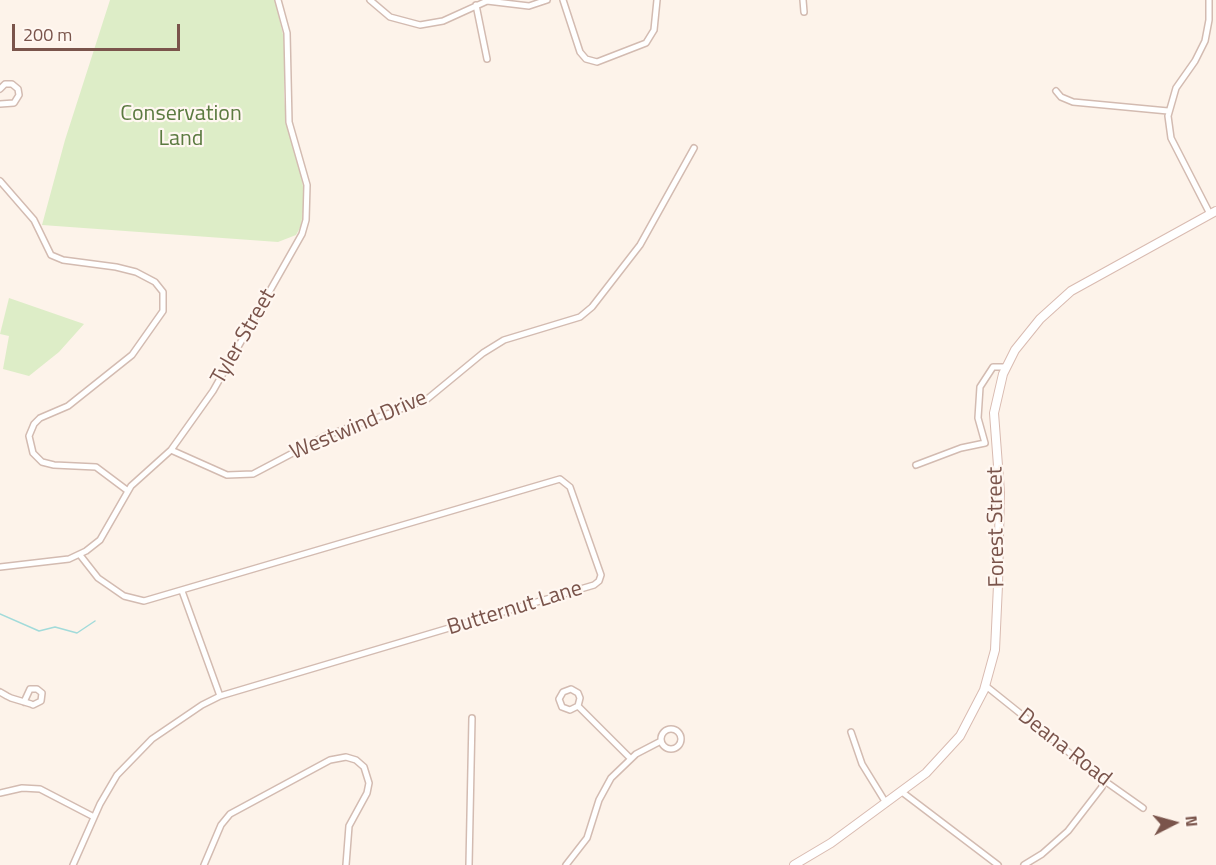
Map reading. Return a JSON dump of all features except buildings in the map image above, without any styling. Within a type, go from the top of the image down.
[{"type":"street","name":"Tyler Street","points":[[0,567],[57,561],[80,555],[100,540],[128,490],[171,450],[213,391],[297,244],[306,220],[307,185],[289,122],[287,33],[278,0]]},
{"type":"street","points":[[370,0],[390,17],[420,25],[443,21],[476,5],[492,1],[529,6],[547,0]]},
{"type":"street","points":[[563,0],[580,52],[586,59],[597,62],[646,43],[654,30],[657,0]]},
{"type":"street","points":[[803,0],[804,12]]},
{"type":"street","points":[[1209,0],[1209,20],[1205,41],[1195,61],[1176,88],[1168,111],[1171,138],[1213,213]]},
{"type":"street","points":[[476,5],[487,59]]},
{"type":"street","points":[[0,88],[5,84],[12,84],[19,95],[14,103],[0,104]]},
{"type":"street","points":[[1056,91],[1073,102],[1168,111]]},
{"type":"street","name":"Westwind Drive","points":[[171,450],[228,475],[253,474],[325,436],[426,400],[483,353],[504,340],[580,317],[592,307],[640,245],[694,148]]},
{"type":"street","points":[[0,181],[34,220],[45,248],[54,257],[126,269],[151,279],[163,292],[163,311],[132,355],[68,406],[40,418],[33,424],[29,436],[31,449],[42,462],[54,465],[96,467],[128,490]]},
{"type":"street","name":"Forest Street","points":[[794,865],[824,848],[902,792],[952,747],[969,722],[986,686],[995,650],[998,585],[1000,492],[994,441],[995,399],[1006,366],[1032,329],[1071,291],[1213,213]]},
{"type":"street","points":[[985,443],[978,418],[980,387],[993,367],[1006,366]]},
{"type":"street","points":[[916,465],[961,448],[994,441]]},
{"type":"street","name":"Butternut Lane","points":[[73,865],[108,789],[140,750],[168,726],[220,696],[597,584],[601,579],[570,487],[563,480],[552,480],[153,600],[135,600],[98,578],[80,555]]},
{"type":"street","points":[[182,591],[220,696]]},
{"type":"street","name":"Deana Road","points":[[986,686],[1102,779],[1143,808]]},
{"type":"street","points":[[0,692],[24,702]]},
{"type":"street","points":[[578,706],[630,758]]},
{"type":"street","points":[[468,865],[472,718]]},
{"type":"street","points":[[851,732],[862,764],[886,803]]},
{"type":"street","points":[[566,865],[587,838],[606,786],[630,758],[661,741]]},
{"type":"street","points":[[204,865],[221,825],[230,814],[330,760],[346,757],[356,760],[364,767],[369,783],[367,793],[349,826],[346,865]]},
{"type":"street","points":[[1024,865],[1042,854],[1068,831],[1102,787],[1102,779]]},
{"type":"street","points":[[0,793],[22,788],[40,789],[94,817]]},
{"type":"street","points":[[902,792],[998,865]]},
{"type":"green space","name":"Conservation Land","points":[[110,0],[275,0],[285,43],[284,96],[287,127],[299,165],[305,197],[301,226],[296,235],[278,242],[42,225],[65,140]]},
{"type":"green space","points":[[9,298],[84,324],[59,352],[29,376],[3,369],[9,336],[0,334]]},
{"type":"waterway","points":[[0,614],[39,631],[55,627],[77,633],[95,621]]}]
